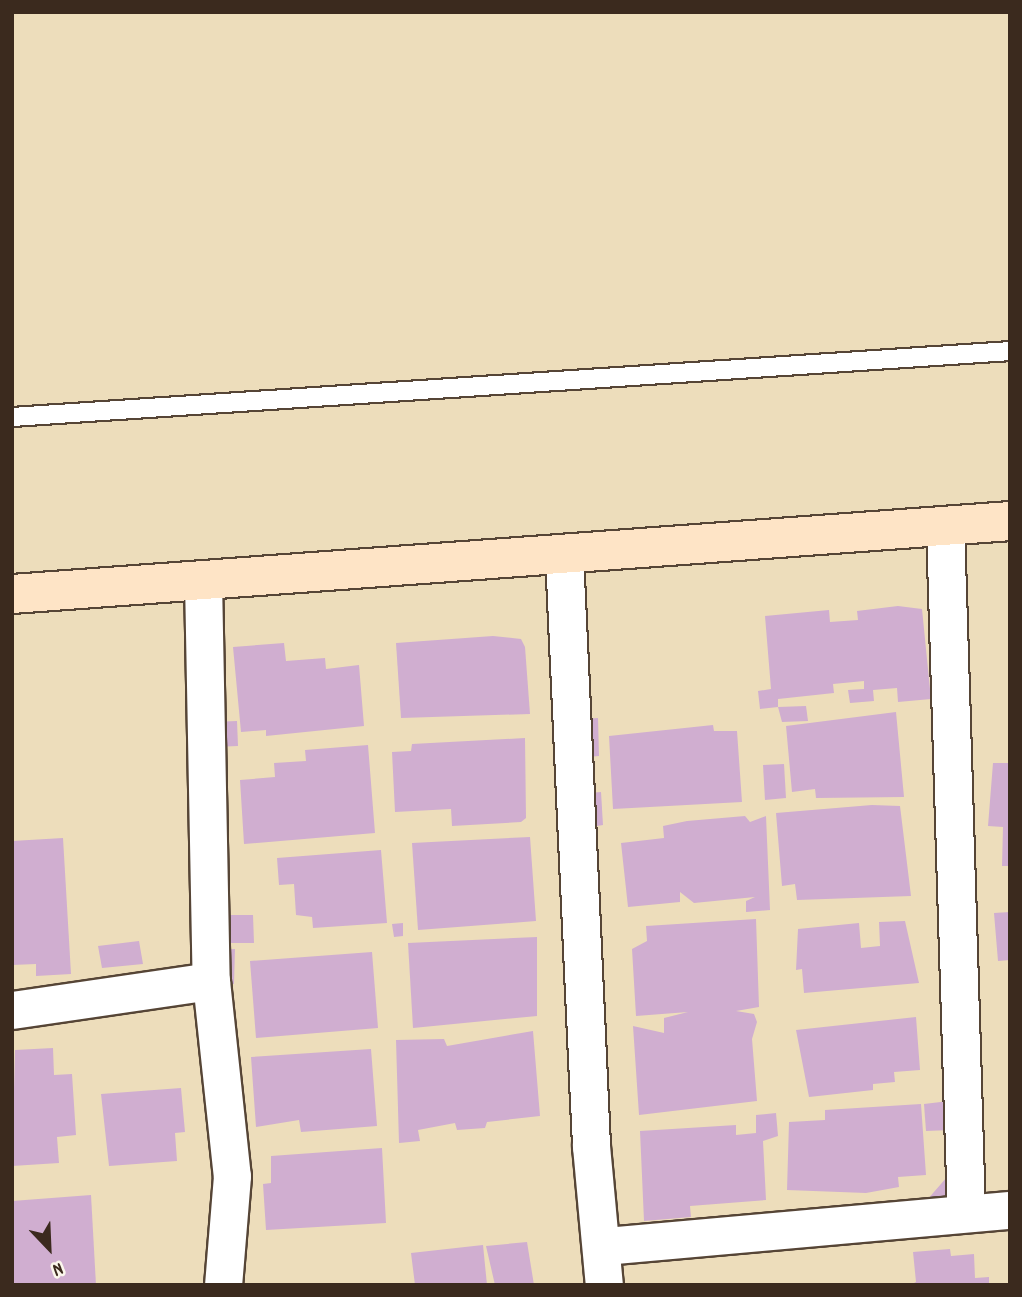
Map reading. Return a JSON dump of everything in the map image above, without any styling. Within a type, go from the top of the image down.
[{"type":"main road","points":[[12,594],[1010,521]]},
{"type":"street","points":[[944,526],[966,1213]]},
{"type":"street","points":[[564,555],[591,1146],[605,1246],[604,1285]]},
{"type":"street","points":[[203,580],[211,981],[232,1176],[223,1285]]},
{"type":"street","points":[[12,1010],[211,981]]},
{"type":"street","points":[[605,1246],[1010,1210]]},
{"type":"lane","points":[[12,417],[1010,351]]},
{"type":"building","points":[[898,606],[922,609],[931,699],[898,702],[897,688],[873,690],[874,701],[850,703],[848,690],[864,689],[864,681],[833,684],[834,693],[778,699],[778,707],[760,709],[758,691],[771,689],[765,616],[829,610],[830,622],[858,620],[857,611]]},
{"type":"building","points":[[493,636],[521,639],[525,647],[530,714],[401,718],[396,643]]},
{"type":"building","points":[[284,643],[286,661],[325,658],[326,669],[359,665],[364,726],[266,736],[266,730],[241,732],[233,647]]},
{"type":"building","points":[[806,706],[808,721],[782,722],[778,707]]},
{"type":"building","points":[[896,712],[904,797],[816,798],[815,789],[792,792],[786,726]]},
{"type":"building","points":[[598,718],[599,756],[587,757],[586,719]]},
{"type":"building","points":[[237,721],[238,746],[213,747],[211,722]]},
{"type":"building","points":[[713,725],[714,731],[737,731],[742,802],[613,809],[609,736]]},
{"type":"building","points":[[525,738],[526,818],[521,822],[452,826],[451,809],[395,812],[392,752],[411,751],[412,744]]},
{"type":"building","points":[[368,745],[375,833],[244,844],[240,780],[275,777],[274,763],[306,761],[305,750]]},
{"type":"building","points":[[993,763],[1010,763],[1010,866],[1002,866],[1003,827],[988,826]]},
{"type":"building","points":[[784,764],[786,798],[765,800],[763,765]]},
{"type":"building","points":[[601,792],[603,825],[591,827],[590,793]]},
{"type":"building","points":[[872,805],[900,806],[911,896],[797,900],[795,884],[782,886],[776,813]]},
{"type":"building","points":[[745,816],[750,822],[766,816],[770,910],[746,912],[746,901],[755,897],[694,903],[680,892],[680,902],[628,907],[621,843],[664,838],[663,826]]},
{"type":"building","points":[[530,837],[536,921],[418,930],[412,843]]},
{"type":"building","points":[[63,838],[71,974],[36,976],[36,964],[12,965],[12,841]]},
{"type":"building","points":[[381,850],[387,923],[313,928],[312,917],[296,915],[294,884],[279,885],[277,858]]},
{"type":"building","points":[[1010,912],[1010,960],[998,961],[994,913]]},
{"type":"building","points":[[218,915],[253,915],[254,943],[218,943]]},
{"type":"building","points":[[756,919],[759,1007],[736,1011],[754,1014],[757,1022],[752,1039],[757,1101],[639,1115],[633,1026],[664,1033],[664,1018],[688,1012],[636,1016],[632,949],[647,941],[646,926]]},
{"type":"building","points":[[905,921],[919,983],[804,993],[802,969],[796,970],[798,929],[859,923],[861,948],[880,946],[879,922]]},
{"type":"building","points":[[403,923],[403,936],[394,937],[392,924]]},
{"type":"building","points":[[537,937],[537,1016],[413,1028],[408,943]]},
{"type":"building","points":[[139,941],[143,964],[102,968],[98,946]]},
{"type":"building","points":[[235,949],[234,984],[219,984],[219,950]]},
{"type":"building","points":[[372,952],[378,1028],[256,1038],[250,961]]},
{"type":"building","points":[[916,1017],[920,1070],[894,1072],[895,1082],[873,1084],[873,1090],[809,1097],[796,1030]]},
{"type":"building","points":[[533,1031],[540,1116],[487,1122],[485,1128],[457,1130],[455,1123],[418,1130],[420,1141],[399,1143],[396,1040],[444,1039],[447,1046]]},
{"type":"building","points":[[53,1048],[54,1075],[72,1074],[76,1135],[57,1137],[59,1163],[12,1166],[15,1050]]},
{"type":"building","points":[[371,1049],[377,1126],[301,1132],[299,1120],[256,1127],[251,1057]]},
{"type":"building","points":[[181,1088],[185,1132],[175,1133],[177,1161],[109,1166],[101,1094]]},
{"type":"building","points":[[949,1101],[951,1130],[926,1131],[924,1104]]},
{"type":"building","points":[[921,1104],[926,1175],[898,1177],[899,1187],[866,1193],[787,1190],[789,1122],[825,1120],[825,1110]]},
{"type":"building","points":[[776,1113],[778,1136],[763,1141],[766,1200],[690,1206],[691,1217],[644,1221],[640,1131],[736,1125],[736,1135],[756,1133],[756,1115]]},
{"type":"building","points":[[382,1148],[386,1223],[266,1230],[263,1184],[271,1183],[271,1156]]},
{"type":"building","points":[[947,1177],[957,1186],[936,1209],[927,1200]]},
{"type":"building","points":[[91,1195],[96,1285],[12,1285],[12,1201]]},
{"type":"building","points":[[527,1242],[534,1285],[495,1285],[486,1246]]},
{"type":"building","points":[[483,1245],[487,1285],[415,1285],[411,1253]]},
{"type":"building","points":[[950,1249],[951,1256],[974,1254],[975,1278],[989,1277],[989,1285],[910,1285],[916,1282],[913,1252]]}]
